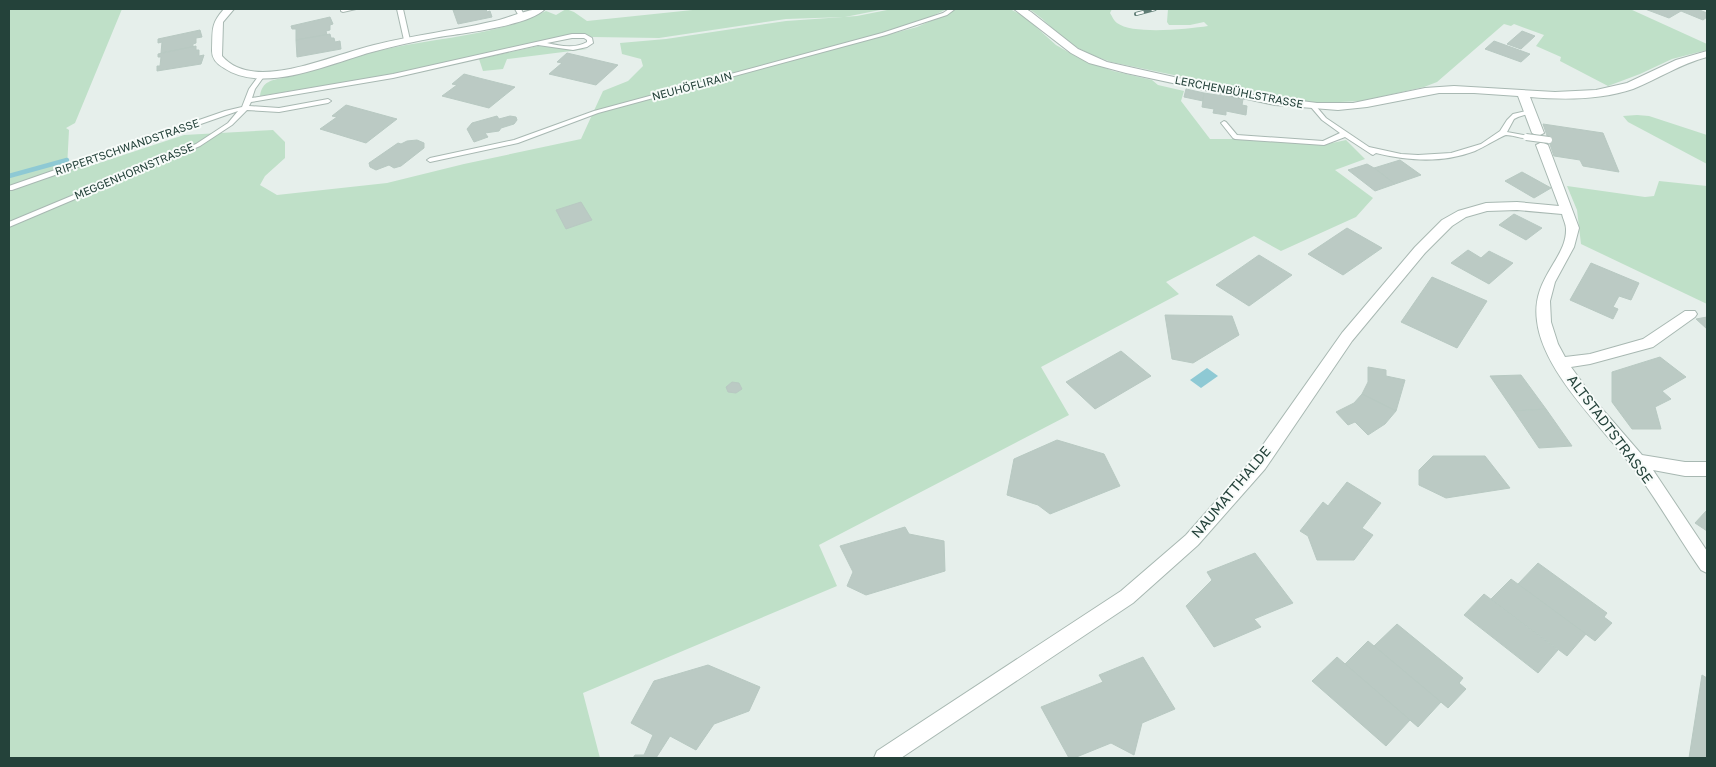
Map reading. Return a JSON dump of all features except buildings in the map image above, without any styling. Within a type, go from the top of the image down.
[{"type":"street","points":[[229,9],[218,22],[216,28],[217,56],[235,70],[262,75],[302,69],[407,40],[482,28],[520,13],[540,9]]},
{"type":"street","name":"LERCHENBÜHLSTRASSE","points":[[1019,9],[1029,14],[1063,44],[1084,56],[1100,62],[1205,87],[1268,100],[1313,106],[1363,105],[1419,92],[1454,89],[1552,96],[1592,95],[1618,90],[1641,82],[1672,65],[1707,54]]},
{"type":"street","name":"ALTSTADTSTRASSE","points":[[1522,94],[1543,139],[1573,228],[1572,240],[1550,278],[1543,301],[1544,326],[1560,363],[1597,415],[1637,461],[1707,565]]},
{"type":"street","name":"NAUMATTHALDE","points":[[884,758],[1127,597],[1192,540],[1259,464],[1347,338],[1420,250],[1447,223],[1462,214],[1486,207],[1517,206],[1568,211]]},
{"type":"street","points":[[1560,363],[1590,359],[1648,343],[1690,314]]},
{"type":"street","points":[[1637,461],[1686,469],[1707,469]]},
{"type":"lane","points":[[343,10],[353,9]]},
{"type":"lane","points":[[400,9],[407,40]]},
{"type":"lane","name":"NEUHÖFLIRAIN","points":[[430,160],[516,142],[596,112],[884,34],[945,14],[952,9]]},
{"type":"lane","points":[[249,100],[393,76],[579,35],[588,36],[590,39],[590,43],[579,48],[540,44]]},
{"type":"lane","name":"MEGGENHORNSTRASSE","points":[[9,225],[198,145],[230,124],[245,108],[255,84],[262,75]]},
{"type":"lane","name":"RIPPERTSCHWANDSTRASSE","points":[[9,188],[211,117],[245,108],[279,110],[328,101]]},
{"type":"lane","points":[[1313,106],[1324,119],[1379,157]]},
{"type":"lane","points":[[1368,149],[1431,158],[1459,156],[1478,149],[1503,133],[1508,120],[1518,112],[1531,112]]},
{"type":"lane","points":[[1224,123],[1235,137],[1324,143],[1345,134]]},
{"type":"lane","points":[[1503,133],[1543,139]]},
{"type":"green space","points":[[9,9],[122,9],[75,123],[66,128],[69,130],[67,168],[87,167],[184,135],[273,130],[285,142],[285,158],[265,176],[260,185],[277,195],[387,183],[581,139],[603,91],[628,81],[643,66],[641,59],[622,54],[620,43],[666,39],[786,21],[857,16],[892,9],[947,9],[918,23],[865,38],[868,40],[917,27],[957,9],[1010,9],[1025,17],[1056,45],[1077,57],[1113,71],[1152,80],[1158,85],[1184,91],[1181,101],[1210,139],[1252,139],[1323,145],[1346,140],[1365,159],[1335,170],[1373,198],[1356,217],[1281,251],[1254,236],[1166,282],[1179,294],[1041,367],[1069,415],[819,545],[837,586],[583,693],[600,758],[9,758]]},
{"type":"green space","points":[[566,9],[587,21],[702,9],[885,9],[845,17],[786,19],[659,38],[592,37],[579,33],[394,74],[260,96],[265,84],[285,76],[378,51],[490,30],[528,19],[546,11],[556,15]]},
{"type":"green space","points":[[1029,9],[1112,9],[1110,13],[1114,20],[1125,27],[1161,30],[1208,26],[1204,22],[1190,25],[1169,25],[1167,22],[1168,9],[1630,9],[1707,44],[1707,50],[1672,59],[1608,86],[1560,61],[1561,57],[1536,46],[1544,35],[1514,24],[1511,26],[1504,24],[1437,82],[1424,87],[1362,101],[1317,103],[1298,101],[1111,62],[1075,46]]},
{"type":"green space","points":[[538,46],[587,49],[507,59],[503,69],[483,71],[479,59]]},
{"type":"green space","points":[[1623,116],[1649,116],[1707,135],[1707,164],[1628,122]]},
{"type":"green space","points":[[1659,181],[1707,186],[1707,304],[1581,244],[1577,210],[1567,186],[1645,197],[1654,196]]},
{"type":"water","points":[[1207,368],[1218,376],[1201,388],[1190,380]]},
{"type":"waterway","points":[[9,176],[67,160]]},
{"type":"railway","points":[[1136,14],[1155,9]]}]
